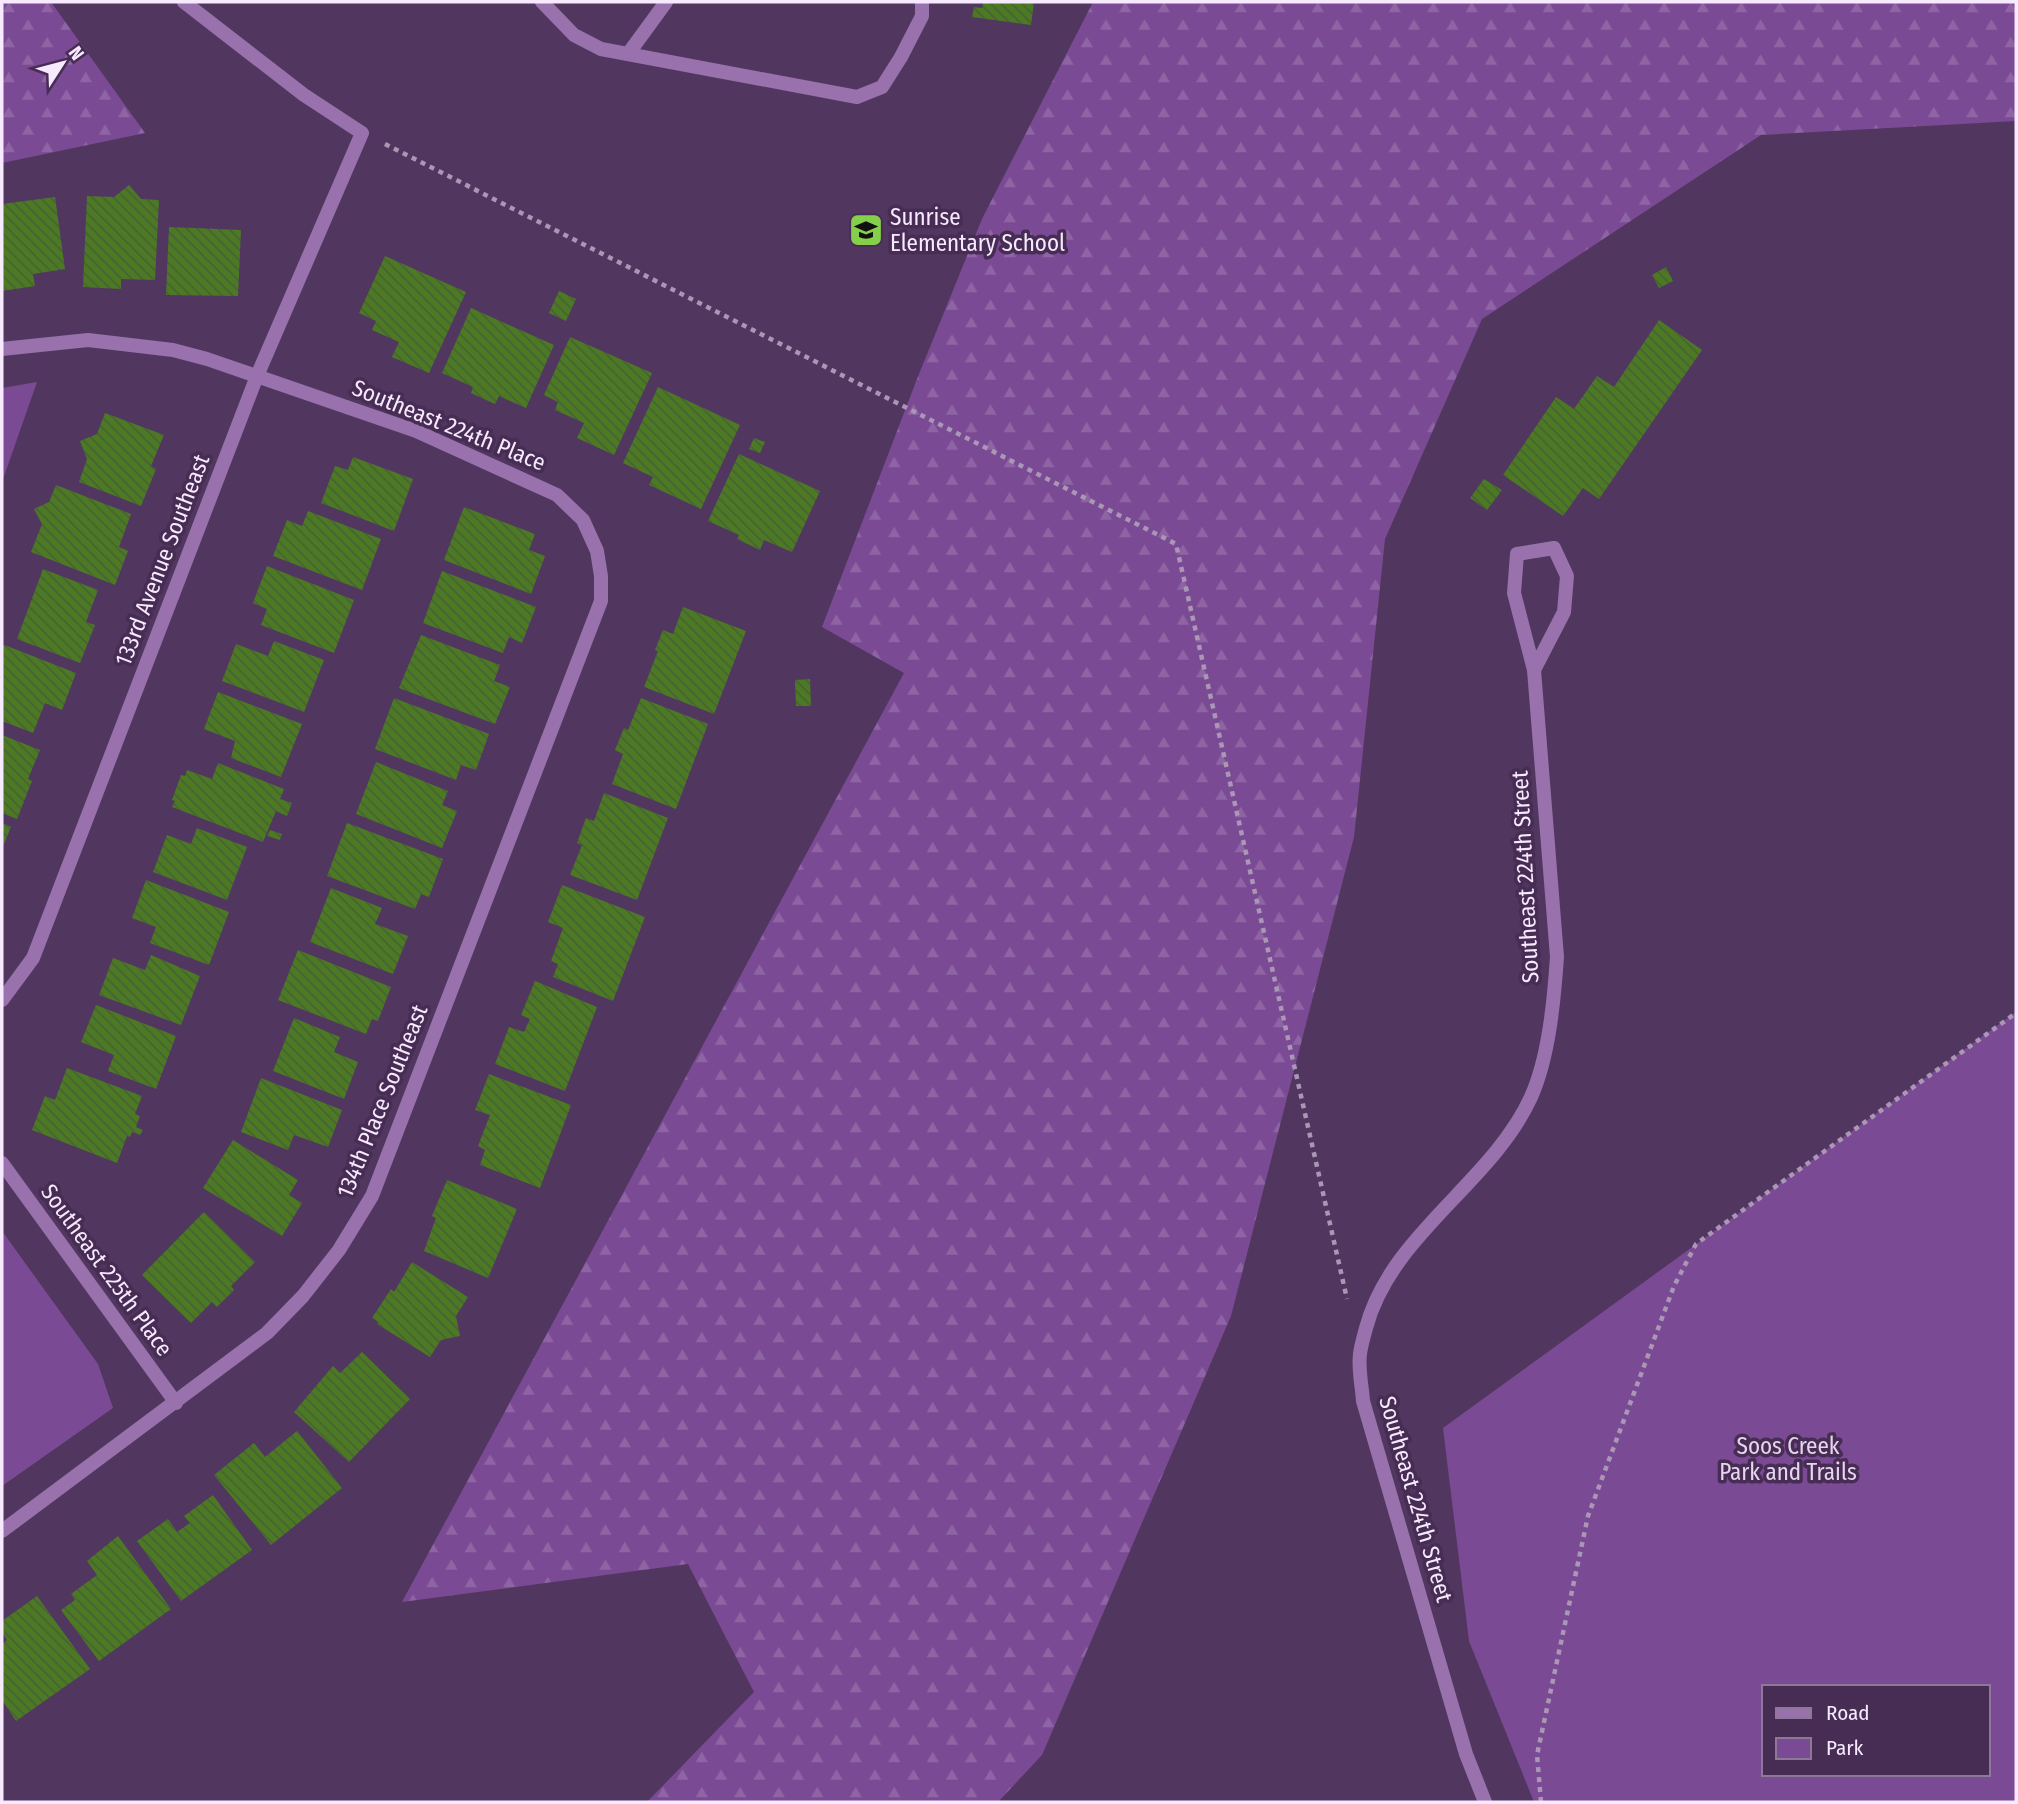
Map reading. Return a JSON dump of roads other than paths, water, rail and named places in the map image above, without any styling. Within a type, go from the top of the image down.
[{"type":"street","name":"133rd Avenue Southeast","points":[[2,1000],[33,958],[257,376],[362,133],[304,95],[184,2]]},
{"type":"street","points":[[542,2],[574,35],[601,50],[857,97],[882,87],[922,16],[922,2]]},
{"type":"street","points":[[628,54],[666,2]]},
{"type":"street","name":"Southeast 224th Place","points":[[2,349],[88,340],[173,350],[257,376],[416,431],[557,495],[583,520],[597,551]]},
{"type":"street","name":"Southeast 224th Street","points":[[1485,1802],[1465,1754],[1363,1401],[1360,1353],[1373,1303],[1398,1262],[1497,1152],[1531,1097],[1545,1048],[1554,1003],[1557,957],[1534,670],[1514,593],[1517,554],[1554,548],[1567,576],[1564,612],[1534,670]]},
{"type":"street","name":"134th Place Southeast","points":[[2,1531],[267,1333],[303,1296],[339,1250],[372,1196],[601,601],[597,551]]},
{"type":"street","name":"Southeast 225th Place","points":[[2,1163],[176,1403]]},
{"type":"place","name":"Sunrise Elementary School","points":[[866,230]]},
{"type":"park label","name":"Soos Creek Park and Trails","points":[[1788,1459]]}]
